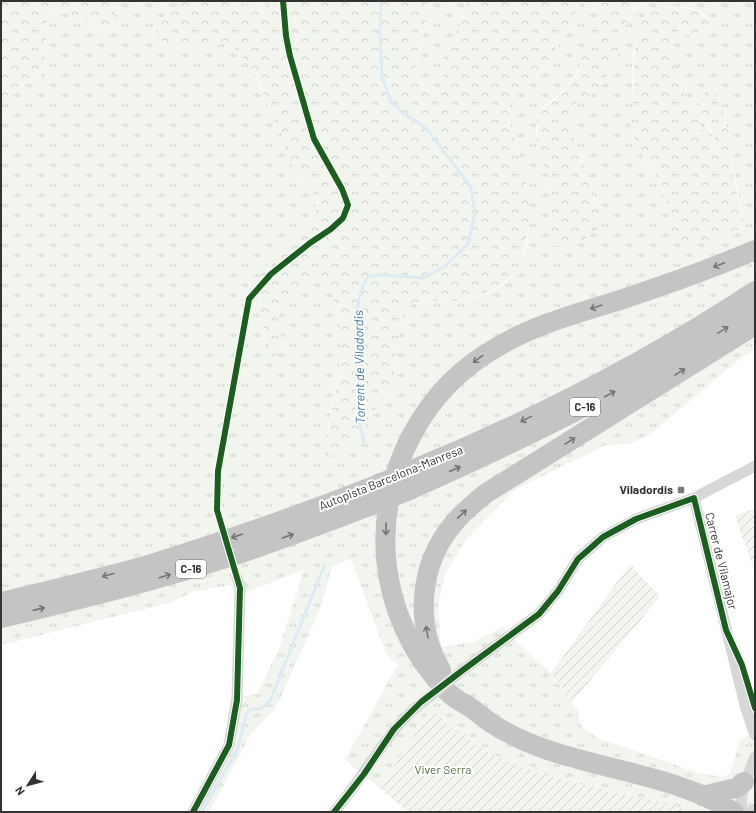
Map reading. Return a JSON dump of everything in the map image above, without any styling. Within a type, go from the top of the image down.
[{"type":"highway","points":[[734,812],[703,796],[678,786],[590,762],[535,744],[495,726],[464,703],[456,699],[446,690],[417,652],[398,613],[387,569],[386,523],[391,488],[406,446],[421,417],[437,397],[464,370],[486,353],[519,335],[562,318],[695,274],[755,250]]},
{"type":"highway","name":"Autopista Barcelona-Manresa","points":[[1,618],[76,601],[208,563],[302,532],[377,494],[410,471],[498,432],[584,389],[695,328],[755,291]]},
{"type":"highway","name":"Autopista Barcelona-Manresa","points":[[1,602],[146,565],[297,516],[377,494],[407,491],[505,447],[593,403],[698,345],[755,310]]},
{"type":"highway","points":[[464,703],[461,695],[443,673],[435,660],[429,644],[423,614],[424,588],[432,558],[445,534],[454,522],[486,494],[755,325]]},
{"type":"highway","points":[[703,796],[736,788],[744,782]]},
{"type":"street","points":[[334,812],[364,774],[394,729],[428,698],[463,670],[539,614],[558,591],[578,559],[603,538],[636,519],[694,498],[755,466]]},
{"type":"street","name":"Carrer de Vilamajor","points":[[694,498],[746,709],[755,736]]},
{"type":"street","points":[[193,812],[229,745],[237,700],[240,588],[237,578]]},
{"type":"street","points":[[742,812],[741,798],[744,782],[755,757]]},
{"type":"street","points":[[751,812],[755,809]]},
{"type":"green space","points":[[1,1],[115,1],[115,4],[110,29],[105,30],[67,13],[50,11],[47,17],[46,50],[40,79],[20,86],[1,101]]},
{"type":"green space","points":[[115,1],[187,1],[184,2],[193,48],[218,43],[232,45],[239,50],[249,64],[283,137],[290,162],[294,169],[311,186],[315,196],[317,208],[316,214],[311,223],[273,259],[261,280],[259,305],[265,340],[281,352],[279,322],[280,304],[293,291],[305,283],[314,280],[322,283],[329,289],[337,309],[342,344],[339,372],[326,441],[355,440],[384,399],[394,381],[395,359],[403,308],[421,302],[458,300],[477,297],[503,284],[519,266],[527,244],[529,218],[526,191],[508,114],[513,100],[543,68],[553,54],[570,26],[582,1],[602,1],[584,55],[570,83],[546,105],[537,121],[536,130],[538,147],[550,179],[553,195],[554,210],[551,246],[598,208],[574,136],[571,110],[578,101],[593,94],[616,59],[625,27],[638,1],[755,1],[755,350],[740,359],[648,436],[628,444],[606,445],[516,489],[467,538],[445,574],[438,605],[441,647],[473,642],[503,627],[529,654],[551,673],[578,711],[580,723],[583,728],[600,739],[699,773],[722,777],[728,775],[731,770],[740,740],[755,732],[755,812],[691,812],[668,803],[628,796],[545,775],[489,753],[430,710],[380,788],[345,760],[398,664],[389,658],[384,648],[351,559],[332,566],[322,604],[280,699],[274,710],[251,734],[209,812],[188,812],[227,743],[230,698],[258,694],[280,646],[304,569],[237,596],[230,585],[193,592],[169,603],[1,645],[1,101],[20,86],[40,79],[46,50],[47,17],[50,11],[67,13],[105,30],[113,24]],"holes":[[[671,6],[690,8],[701,13],[709,22],[713,31],[694,38],[680,31],[673,36],[671,44],[682,78],[686,104],[703,129],[715,155],[718,152],[716,145],[700,111],[697,99],[702,94],[714,94],[719,101],[725,118],[738,196],[746,226],[670,236],[668,209],[663,191],[656,175],[634,138],[632,124],[633,57],[639,29],[646,18],[656,10]]]},
{"type":"green space","points":[[187,1],[239,1],[259,12],[269,13],[269,1],[426,1],[428,11],[427,20],[416,61],[417,72],[420,82],[426,91],[441,97],[443,87],[442,62],[444,53],[448,43],[457,30],[467,1],[582,1],[570,26],[555,50],[545,65],[514,100],[508,114],[526,184],[530,207],[529,227],[522,260],[524,266],[500,285],[484,294],[465,300],[415,303],[403,308],[395,359],[394,381],[390,390],[355,440],[325,459],[326,443],[338,380],[341,349],[340,322],[334,299],[329,290],[323,284],[315,281],[305,283],[284,298],[280,304],[279,310],[281,352],[270,357],[259,313],[260,273],[275,255],[314,219],[316,197],[307,181],[298,174],[288,160],[283,137],[267,106],[260,85],[254,73],[236,49],[226,44],[174,48],[164,43],[157,33],[156,28],[160,19],[174,7]]},
{"type":"green space","points":[[239,1],[269,1],[269,13],[259,12]]},
{"type":"green space","points":[[426,1],[467,1],[458,28],[444,52],[442,66],[443,87],[441,97],[426,91],[420,82],[417,72],[416,61],[427,20],[428,11]]},
{"type":"green space","points":[[602,1],[638,1],[627,21],[615,61],[602,85],[595,93],[578,102],[571,110],[574,136],[598,208],[601,227],[575,246],[551,246],[552,187],[537,145],[537,120],[541,110],[563,93],[576,75]]},
{"type":"green space","points":[[671,6],[690,9],[700,13],[709,22],[712,28],[713,31],[697,38],[680,31],[673,36],[671,44],[682,78],[686,104],[703,129],[715,155],[718,152],[713,134],[698,108],[697,102],[699,97],[707,93],[713,93],[719,100],[725,117],[739,204],[746,227],[727,235],[692,244],[670,236],[668,209],[664,192],[657,176],[636,143],[631,126],[634,58],[638,34],[642,23],[648,15],[658,9]]},
{"type":"green space","points":[[755,508],[755,572],[735,516]]},
{"type":"green space","points":[[630,564],[660,597],[572,702],[551,673]]},
{"type":"green space","name":"Viver Serra","points":[[430,710],[489,753],[545,775],[628,796],[668,803],[691,812],[408,812],[380,788]]},
{"type":"waterway","name":"Torrent de Viladordis","points":[[364,442],[359,420],[361,355],[356,316],[360,294],[368,276],[386,275],[423,278],[444,267],[468,244],[475,213],[471,187],[426,128],[404,114],[391,101],[382,77],[380,33],[381,1]]},
{"type":"waterway","name":"Torrent de Viladordis","points":[[202,812],[238,748],[246,714],[251,709],[261,709],[270,701],[325,564]]},
{"type":"cycle path","points":[[193,812],[229,745],[237,700],[240,588],[217,510],[218,471],[249,299],[271,274],[310,243],[331,229],[343,218],[348,205],[342,189],[314,139],[290,56],[286,36],[283,1]]},
{"type":"cycle path","points":[[334,812],[364,774],[394,729],[421,702],[539,614],[558,591],[578,559],[603,537],[636,519],[694,498],[726,630],[742,665],[755,708]]},
{"type":"place","name":"Viladordis","points":[[681,490]]}]
